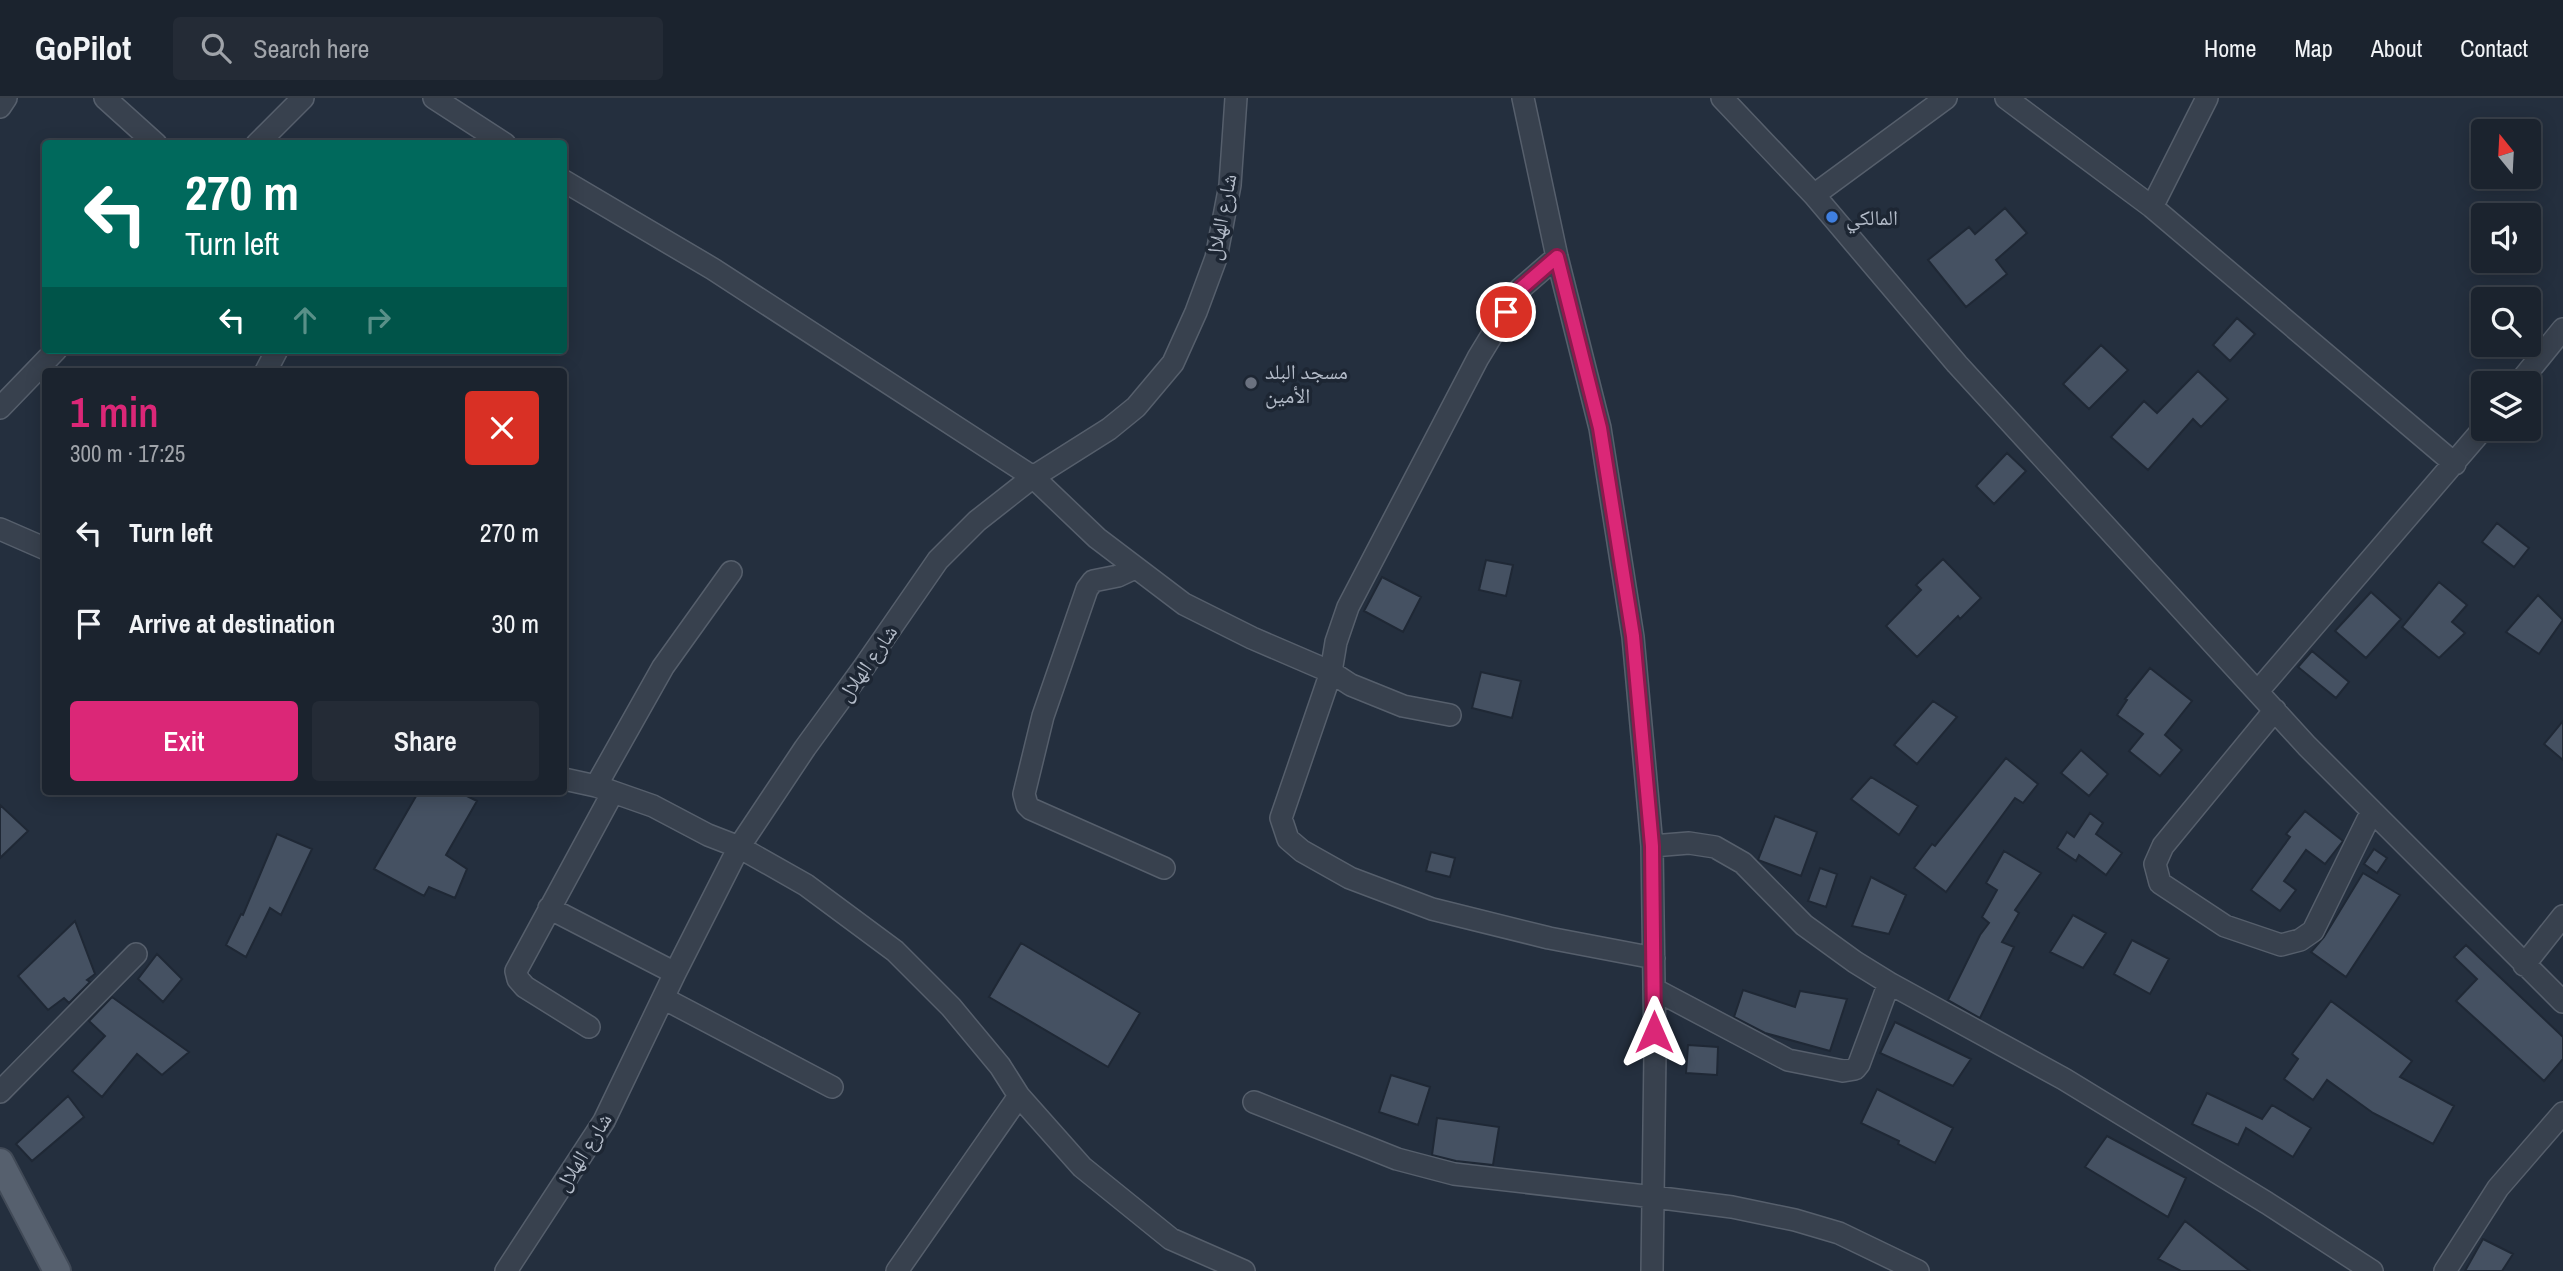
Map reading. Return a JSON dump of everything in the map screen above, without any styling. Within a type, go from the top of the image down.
[{"type":"main road","points":[[0,1162],[57,1271]]},
{"type":"street","points":[[0,107],[6,98]]},
{"type":"street","points":[[104,98],[151,140]]},
{"type":"street","points":[[261,140],[303,98]]},
{"type":"street","points":[[434,98],[499,140]]},
{"type":"street","name":"شارع الهلال","points":[[506,1271],[604,1121],[739,847],[804,748],[938,560],[977,521],[1033,477],[1109,429],[1136,407],[1173,363],[1196,312],[1216,257],[1230,185],[1236,98]]},
{"type":"street","points":[[1523,98],[1557,257],[1600,428],[1633,636],[1652,846],[1652,1271]]},
{"type":"street","points":[[1722,98],[1814,195],[1957,363],[2275,710],[2563,1002]]},
{"type":"street","points":[[1814,195],[1946,98]]},
{"type":"street","points":[[2006,98],[2152,207],[2455,464]]},
{"type":"street","points":[[2152,207],[2207,98]]},
{"type":"street","points":[[567,183],[713,269],[1033,477],[1097,538],[1184,604],[1252,638],[1331,672],[1351,685],[1403,706],[1450,715]]},
{"type":"street","points":[[1557,257],[1520,289],[1478,358],[1348,607],[1336,642],[1331,672],[1281,818],[1288,839],[1302,851],[1350,878],[1432,909],[1549,938],[1654,958]]},
{"type":"street","points":[[2529,371],[2563,329]]},
{"type":"street","points":[[0,408],[52,354]]},
{"type":"street","points":[[2258,691],[2473,441]]},
{"type":"street","points":[[0,529],[42,547]]},
{"type":"street","points":[[1135,568],[1118,576],[1093,581],[1087,589],[1043,716],[1024,794],[1027,805],[1031,808],[1164,869]]},
{"type":"street","points":[[589,1027],[525,986],[518,979],[516,971],[550,908],[663,667],[731,572]]},
{"type":"street","points":[[2275,710],[2162,846],[2155,864],[2160,883],[2225,926],[2281,945],[2300,940],[2313,931],[2372,811]]},
{"type":"street","points":[[567,780],[653,806],[708,835],[739,847],[806,885],[895,951],[951,1007],[1000,1066],[1018,1096],[1082,1167],[1171,1239],[1244,1271]]},
{"type":"street","points":[[1652,846],[1689,843],[1714,847],[1743,863],[1804,925],[1889,983],[2064,1079],[2267,1203],[2372,1271]]},
{"type":"street","points":[[550,908],[675,973]]},
{"type":"street","points":[[2524,964],[2563,916]]},
{"type":"street","points":[[0,1092],[136,954]]},
{"type":"street","points":[[1654,989],[1787,1060],[1843,1071],[1854,1069],[1860,1064],[1889,983]]},
{"type":"street","points":[[663,998],[832,1087]]},
{"type":"street","points":[[897,1271],[1018,1096]]},
{"type":"street","points":[[1254,1102],[1396,1158],[1454,1174],[1654,1196],[1732,1207],[1795,1220],[1839,1233],[1918,1271]]},
{"type":"street","points":[[2445,1271],[2498,1188],[2563,1113]]},
{"type":"building","points":[[2005,208],[2027,233],[1996,260],[2007,274],[1966,307],[1928,260],[1969,227],[1975,234]]},
{"type":"building","points":[[2237,318],[2255,334],[2230,361],[2213,345]]},
{"type":"building","points":[[2101,345],[2128,370],[2089,409],[2063,384]]},
{"type":"building","points":[[2198,371],[2228,399],[2201,427],[2193,419],[2148,470],[2111,437],[2144,401],[2157,413]]},
{"type":"building","points":[[2007,453],[2026,471],[1994,504],[1976,486]]},
{"type":"building","points":[[2497,523],[2529,548],[2514,567],[2482,542]]},
{"type":"building","points":[[1943,559],[1981,598],[1960,619],[1958,616],[1917,657],[1886,626],[1921,590],[1916,585]]},
{"type":"building","points":[[1486,560],[1513,565],[1506,596],[1479,590]]},
{"type":"building","points":[[1382,577],[1421,597],[1403,632],[1364,611]]},
{"type":"building","points":[[2439,582],[2467,605],[2452,622],[2465,633],[2439,658],[2402,627]]},
{"type":"building","points":[[2371,592],[2401,619],[2366,658],[2335,631]]},
{"type":"building","points":[[2538,595],[2563,620],[2539,654],[2506,632]]},
{"type":"building","points":[[2312,651],[2349,682],[2336,698],[2298,667]]},
{"type":"building","points":[[2150,668],[2192,701],[2165,735],[2182,750],[2160,776],[2129,751],[2143,734],[2117,715],[2127,700],[2125,699]]},
{"type":"building","points":[[1481,672],[1521,681],[1512,718],[1472,708]]},
{"type":"building","points":[[1933,701],[1957,717],[1917,764],[1894,745]]},
{"type":"building","points":[[2563,721],[2563,760],[2544,744]]},
{"type":"building","points":[[2081,750],[2108,774],[2089,796],[2061,773]]},
{"type":"building","points":[[2006,758],[2038,784],[2023,803],[2015,798],[1946,892],[1914,868]]},
{"type":"building","points":[[1871,777],[1918,806],[1899,835],[1851,799]]},
{"type":"building","points":[[417,795],[465,795],[477,801],[446,855],[467,869],[455,898],[429,887],[424,896],[374,869]]},
{"type":"building","points":[[0,805],[28,831],[0,858]]},
{"type":"building","points":[[2305,811],[2343,841],[2325,864],[2306,850],[2284,881],[2296,890],[2280,911],[2251,890],[2290,837],[2286,834]]},
{"type":"building","points":[[2090,813],[2103,823],[2096,834],[2122,853],[2106,875],[2079,855],[2076,861],[2057,848],[2067,832],[2074,837]]},
{"type":"building","points":[[1775,816],[1817,832],[1801,876],[1758,860]]},
{"type":"building","points":[[277,834],[312,849],[281,915],[270,908],[246,957],[226,945],[241,914],[243,915]]},
{"type":"building","points":[[2374,849],[2387,858],[2377,873],[2364,864]]},
{"type":"building","points":[[2004,851],[2041,873],[2015,910],[2019,913],[2002,942],[2014,947],[1980,1018],[1948,1000],[1980,935],[1989,923],[1982,917],[1997,890],[1986,883]]},
{"type":"building","points":[[1431,852],[1455,858],[1450,877],[1426,871]]},
{"type":"building","points":[[1820,868],[1837,874],[1826,907],[1808,901]]},
{"type":"building","points":[[2363,873],[2400,895],[2346,977],[2311,952],[2324,937]]},
{"type":"building","points":[[1871,877],[1906,895],[1889,934],[1852,926]]},
{"type":"building","points":[[2073,915],[2106,933],[2083,968],[2050,952]]},
{"type":"building","points":[[75,921],[95,974],[69,1003],[64,998],[48,1010],[18,976]]},
{"type":"building","points":[[2132,940],[2169,959],[2150,994],[2114,974]]},
{"type":"building","points":[[1021,943],[1140,1013],[1108,1067],[989,997]]},
{"type":"building","points":[[2466,945],[2563,1037],[2563,1059],[2544,1081],[2456,1001],[2477,979],[2454,957]]},
{"type":"building","points":[[157,954],[182,979],[163,1002],[138,979]]},
{"type":"building","points":[[1743,990],[1795,1007],[1800,991],[1847,999],[1830,1051],[1765,1033],[1734,1017]]},
{"type":"building","points":[[112,997],[189,1052],[162,1075],[137,1054],[102,1097],[72,1071],[105,1036],[89,1021]]},
{"type":"building","points":[[2331,1001],[2412,1061],[2400,1077],[2454,1106],[2433,1144],[2373,1113],[2327,1080],[2313,1100],[2284,1079],[2298,1059],[2292,1054]]},
{"type":"building","points":[[1895,1022],[1971,1059],[1953,1086],[1880,1053]]},
{"type":"building","points":[[1688,1045],[1718,1047],[1717,1075],[1686,1073]]},
{"type":"building","points":[[1391,1075],[1430,1087],[1418,1125],[1379,1112]]},
{"type":"building","points":[[1877,1089],[1953,1128],[1935,1163],[1898,1144],[1899,1141],[1861,1123]]},
{"type":"building","points":[[2207,1093],[2262,1119],[2272,1105],[2311,1128],[2293,1157],[2246,1128],[2238,1145],[2192,1124]]},
{"type":"building","points":[[68,1096],[84,1117],[32,1161],[16,1144]]},
{"type":"building","points":[[1437,1118],[1499,1127],[1493,1165],[1432,1155]]},
{"type":"building","points":[[2107,1136],[2186,1178],[2168,1217],[2085,1167]]},
{"type":"building","points":[[2185,1221],[2250,1271],[2181,1271],[2158,1259]]},
{"type":"building","points":[[2483,1239],[2513,1254],[2502,1271],[2465,1271]]},
{"type":"place","name":"المالكي","points":[[1832,217]]},
{"type":"place","name":"مسجد البلد الأمين","points":[[1251,383]]},
{"type":"route","points":[[1506,312],[1520,289],[1557,257],[1600,428],[1633,636],[1652,846],[1654,1032]]}]
